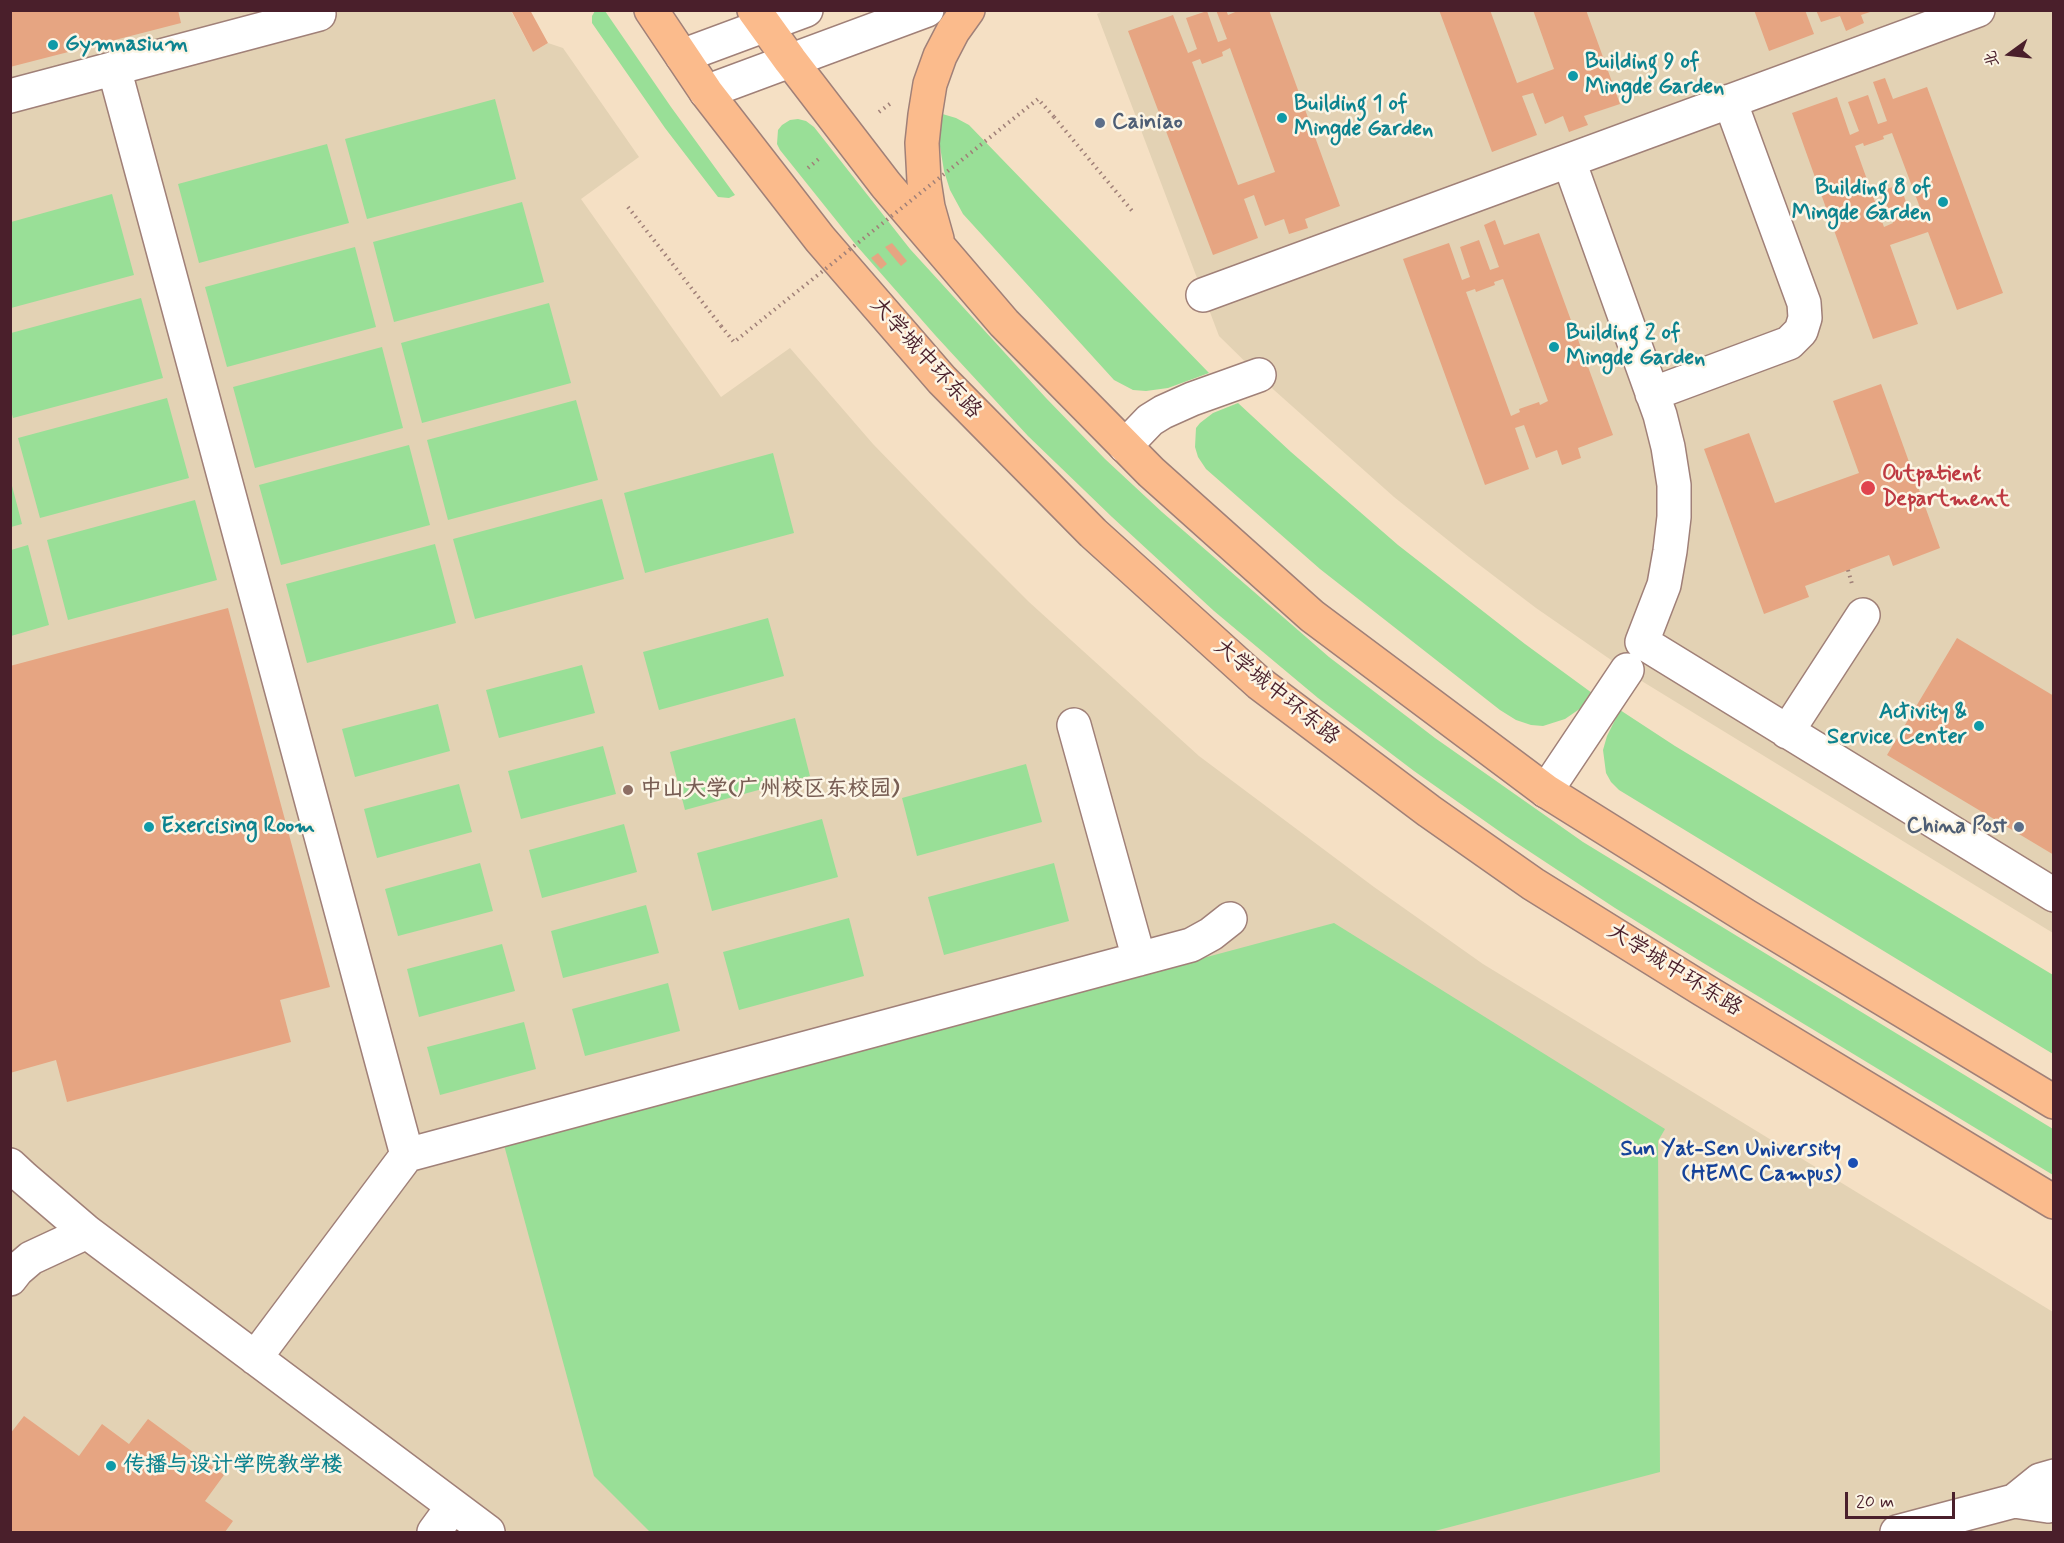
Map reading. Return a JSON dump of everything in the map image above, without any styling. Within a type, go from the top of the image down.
[{"type":"main road","name":"大学城中环东路","points":[[651,10],[706,92],[820,239],[942,380],[1093,533],[1259,683],[1437,817],[1533,884],[2054,1202]]},
{"type":"main road","points":[[941,249],[933,227],[924,181],[922,143],[925,115],[930,84],[940,56],[953,31],[968,10]]},
{"type":"main road","points":[[759,18],[878,176],[1004,323],[1125,446],[1235,549],[1312,616],[1546,791],[1746,916],[2054,1102]]},
{"type":"street","points":[[10,96],[319,14],[318,10]]},
{"type":"street","points":[[682,56],[759,18],[806,10]]},
{"type":"street","points":[[706,92],[927,10]]},
{"type":"street","points":[[1203,295],[1978,10]]},
{"type":"street","points":[[114,69],[407,1155]]},
{"type":"street","points":[[1652,394],[1789,343],[1801,331],[1805,318],[1804,303],[1730,101]]},
{"type":"street","points":[[1569,161],[1652,394],[1668,447],[1674,485],[1674,517],[1664,585],[1642,642],[2054,895]]},
{"type":"street","points":[[1125,446],[1150,420],[1163,412],[1259,375]]},
{"type":"street","points":[[1787,732],[1863,615]]},
{"type":"street","points":[[1546,791],[1627,670]]},
{"type":"street","points":[[1074,725],[1139,959]]},
{"type":"street","points":[[255,1358],[407,1155],[1139,959],[1202,940],[1230,919]]},
{"type":"street","points":[[10,1165],[87,1232],[488,1533]]},
{"type":"street","points":[[10,1279],[31,1258],[87,1232]]},
{"type":"street","points":[[1897,1533],[2014,1501],[2040,1480],[2054,1476]]},
{"type":"street","points":[[2014,1501],[2054,1505]]},
{"type":"street","points":[[434,1533],[453,1506]]},
{"type":"path","points":[[628,207],[734,342],[1038,99],[1133,212]]},
{"type":"path","points":[[799,175],[823,156]]},
{"type":"shaded area","points":[[1105,10],[2053,11],[2053,933],[1640,680],[1536,608],[1394,497],[1274,390],[1219,336],[1097,14]]},
{"type":"shaded area","name":"中山大学(广州校区东校园)","points":[[10,11],[511,11],[533,52],[548,43],[563,48],[639,157],[581,199],[721,397],[790,348],[873,444],[1029,602],[1199,756],[1374,887],[1483,964],[2053,1312],[2053,1532],[11,1532]]},
{"type":"green space","points":[[595,11],[605,11],[735,195],[729,198],[718,197],[665,128],[592,23]]},
{"type":"green space","points":[[495,99],[516,179],[367,219],[345,139]]},
{"type":"green space","points":[[939,113],[969,125],[1209,373],[1168,388],[1146,391],[1133,390],[1114,380],[963,214],[950,190],[944,171],[937,128]]},
{"type":"green space","points":[[798,119],[814,127],[910,249],[1105,459],[1162,512],[1329,657],[1435,738],[1583,842],[2053,1129],[2053,1175],[1700,961],[1506,836],[1414,771],[1318,698],[1214,611],[1028,436],[856,245],[777,144],[778,130],[782,125],[790,120]]},
{"type":"green space","points":[[327,144],[349,223],[199,263],[178,184]]},
{"type":"green space","points":[[112,194],[134,275],[11,308],[11,222]]},
{"type":"green space","points":[[522,202],[544,282],[394,322],[373,242]]},
{"type":"green space","points":[[355,247],[376,327],[227,367],[205,287]]},
{"type":"green space","points":[[141,298],[163,378],[13,418],[10,407],[11,333]]},
{"type":"green space","points":[[549,303],[571,383],[422,423],[401,343]]},
{"type":"green space","points":[[382,347],[403,428],[255,468],[233,387]]},
{"type":"green space","points":[[167,398],[189,478],[40,518],[18,438]]},
{"type":"green space","points":[[576,400],[598,480],[448,520],[427,440]]},
{"type":"green space","points":[[1238,403],[1398,545],[1592,693],[1581,708],[1565,719],[1543,726],[1516,720],[1500,710],[1320,569],[1206,469],[1195,447],[1196,428],[1213,413]]},
{"type":"green space","points":[[409,445],[430,525],[281,565],[259,485]]},
{"type":"green space","points":[[773,453],[794,533],[645,573],[624,493]]},
{"type":"green space","points":[[11,482],[22,524],[10,527]]},
{"type":"green space","points":[[602,499],[624,579],[475,619],[453,539]]},
{"type":"green space","points":[[195,500],[217,580],[68,620],[47,540]]},
{"type":"green space","points":[[435,544],[456,623],[307,663],[286,584]]},
{"type":"green space","points":[[28,545],[49,625],[11,636],[11,550]]},
{"type":"green space","points":[[768,618],[784,676],[659,710],[643,652]]},
{"type":"green space","points":[[582,665],[595,713],[499,738],[486,690]]},
{"type":"green space","points":[[438,704],[450,751],[355,777],[342,729]]},
{"type":"green space","points":[[1620,710],[1675,746],[2053,975],[2053,1054],[1619,790],[1606,773],[1603,750]]},
{"type":"green space","points":[[795,718],[810,776],[685,810],[670,752]]},
{"type":"green space","points":[[603,746],[616,794],[521,819],[508,771]]},
{"type":"green space","points":[[1026,764],[1042,822],[917,856],[902,798]]},
{"type":"green space","points":[[459,784],[472,832],[377,858],[364,809]]},
{"type":"green space","points":[[822,819],[838,877],[712,911],[697,853]]},
{"type":"green space","points":[[624,824],[637,872],[542,898],[529,850]]},
{"type":"green space","points":[[480,863],[493,911],[398,936],[385,889]]},
{"type":"green space","points":[[1054,863],[1069,921],[944,955],[928,897]]},
{"type":"green space","points":[[646,905],[659,953],[563,978],[551,931]]},
{"type":"green space","points":[[849,918],[864,976],[739,1010],[723,952]]},
{"type":"green space","points":[[1334,923],[1665,1129],[1658,1141],[1660,1472],[1431,1532],[650,1532],[594,1476],[504,1145]]},
{"type":"green space","points":[[502,944],[515,991],[419,1017],[407,969]]},
{"type":"green space","points":[[668,983],[680,1031],[585,1056],[572,1009]]},
{"type":"green space","points":[[524,1022],[536,1069],[440,1095],[427,1047]]},
{"type":"building","name":"Gymnasium","points":[[10,10],[178,10],[181,23],[10,67]]},
{"type":"building","points":[[511,10],[530,10],[548,43],[533,52]]},
{"type":"building","name":"Building 1 of Mingde Garden","points":[[1216,10],[1226,10],[1228,15],[1240,10],[1269,10],[1340,206],[1305,219],[1308,228],[1289,234],[1284,219],[1265,226],[1254,195],[1244,199],[1258,238],[1213,255],[1128,31],[1173,15],[1188,53],[1197,49],[1186,18],[1207,11],[1218,42],[1227,39]],"holes":[[[1230,48],[1275,172],[1238,185],[1192,62],[1200,59],[1202,64],[1223,56],[1222,52]]]},
{"type":"building","name":"Building 9 of Mingde Garden","points":[[1439,10],[1490,10],[1517,83],[1554,69],[1533,10],[1586,10],[1620,104],[1584,116],[1588,125],[1569,132],[1563,116],[1545,124],[1533,93],[1522,96],[1537,135],[1492,152]]},
{"type":"building","points":[[1754,10],[1805,10],[1814,34],[1769,51]]},
{"type":"building","points":[[1816,10],[1873,11],[1861,15],[1864,23],[1846,31],[1840,16],[1821,22]]},
{"type":"building","name":"Building 8 of Mingde Garden","points":[[1885,78],[1893,99],[1927,87],[2003,293],[1957,310],[1928,232],[1890,245],[1918,324],[1873,339],[1792,113],[1837,97],[1850,135],[1859,131],[1848,102],[1868,95],[1878,124],[1887,121],[1873,82]],"holes":[[[1892,133],[1922,213],[1911,217],[1900,184],[1882,191],[1893,223],[1884,227],[1855,146],[1863,143],[1864,146],[1884,139],[1883,136]]]},
{"type":"building","name":"Building 2 of Mingde Garden","points":[[1495,220],[1504,245],[1539,233],[1613,435],[1578,448],[1581,458],[1562,465],[1557,450],[1536,458],[1524,425],[1515,428],[1529,469],[1485,485],[1403,259],[1449,243],[1462,280],[1470,277],[1460,247],[1479,240],[1490,270],[1499,267],[1484,225]],"holes":[[[1503,279],[1548,401],[1519,409],[1520,412],[1511,416],[1466,292],[1475,289],[1476,292],[1495,285],[1494,282]]]},
{"type":"building","points":[[892,243],[907,261],[901,266],[885,247]]},
{"type":"building","points":[[878,253],[887,264],[881,269],[871,258]]},
{"type":"building","name":"Outpatient Department","points":[[1881,384],[1940,548],[1893,566],[1889,555],[1805,586],[1809,597],[1764,614],[1704,449],[1749,433],[1775,503],[1859,473],[1833,401]]},
{"type":"building","name":"Exercising Room","points":[[228,608],[330,987],[280,1000],[291,1042],[67,1102],[56,1060],[10,1073],[10,666]]},
{"type":"building","name":"Activity & Service Center","points":[[1957,638],[2054,696],[2054,855],[1887,755]]},
{"type":"building","name":"传播与设计学院教学楼","points":[[24,1416],[79,1456],[102,1424],[129,1444],[148,1419],[224,1475],[205,1501],[233,1521],[225,1532],[10,1532],[10,1434]]},
{"type":"place","name":"Gymnasium","points":[[53,45]]},
{"type":"place","name":"Building 9 of Mingde Garden","points":[[1573,76]]},
{"type":"place","name":"Building 1 of Mingde Garden","points":[[1282,118]]},
{"type":"place","name":"Cainiao","points":[[1100,123]]},
{"type":"place","name":"Building 8 of Mingde Garden","points":[[1943,202]]},
{"type":"place","name":"Building 2 of Mingde Garden","points":[[1554,347]]},
{"type":"place","name":"Outpatient Department","points":[[1868,488]]},
{"type":"place","name":"Activity & Service Center","points":[[1979,726]]},
{"type":"place","name":"中山大学(广州校区东校园)","points":[[628,790]]},
{"type":"place","name":"Exercising Room","points":[[149,827]]},
{"type":"place","name":"China Post","points":[[2019,827]]},
{"type":"place","name":"Sun Yat-Sen University (HEMC Campus)","points":[[1853,1163]]},
{"type":"place","name":"传播与设计学院教学楼","points":[[111,1466]]}]
